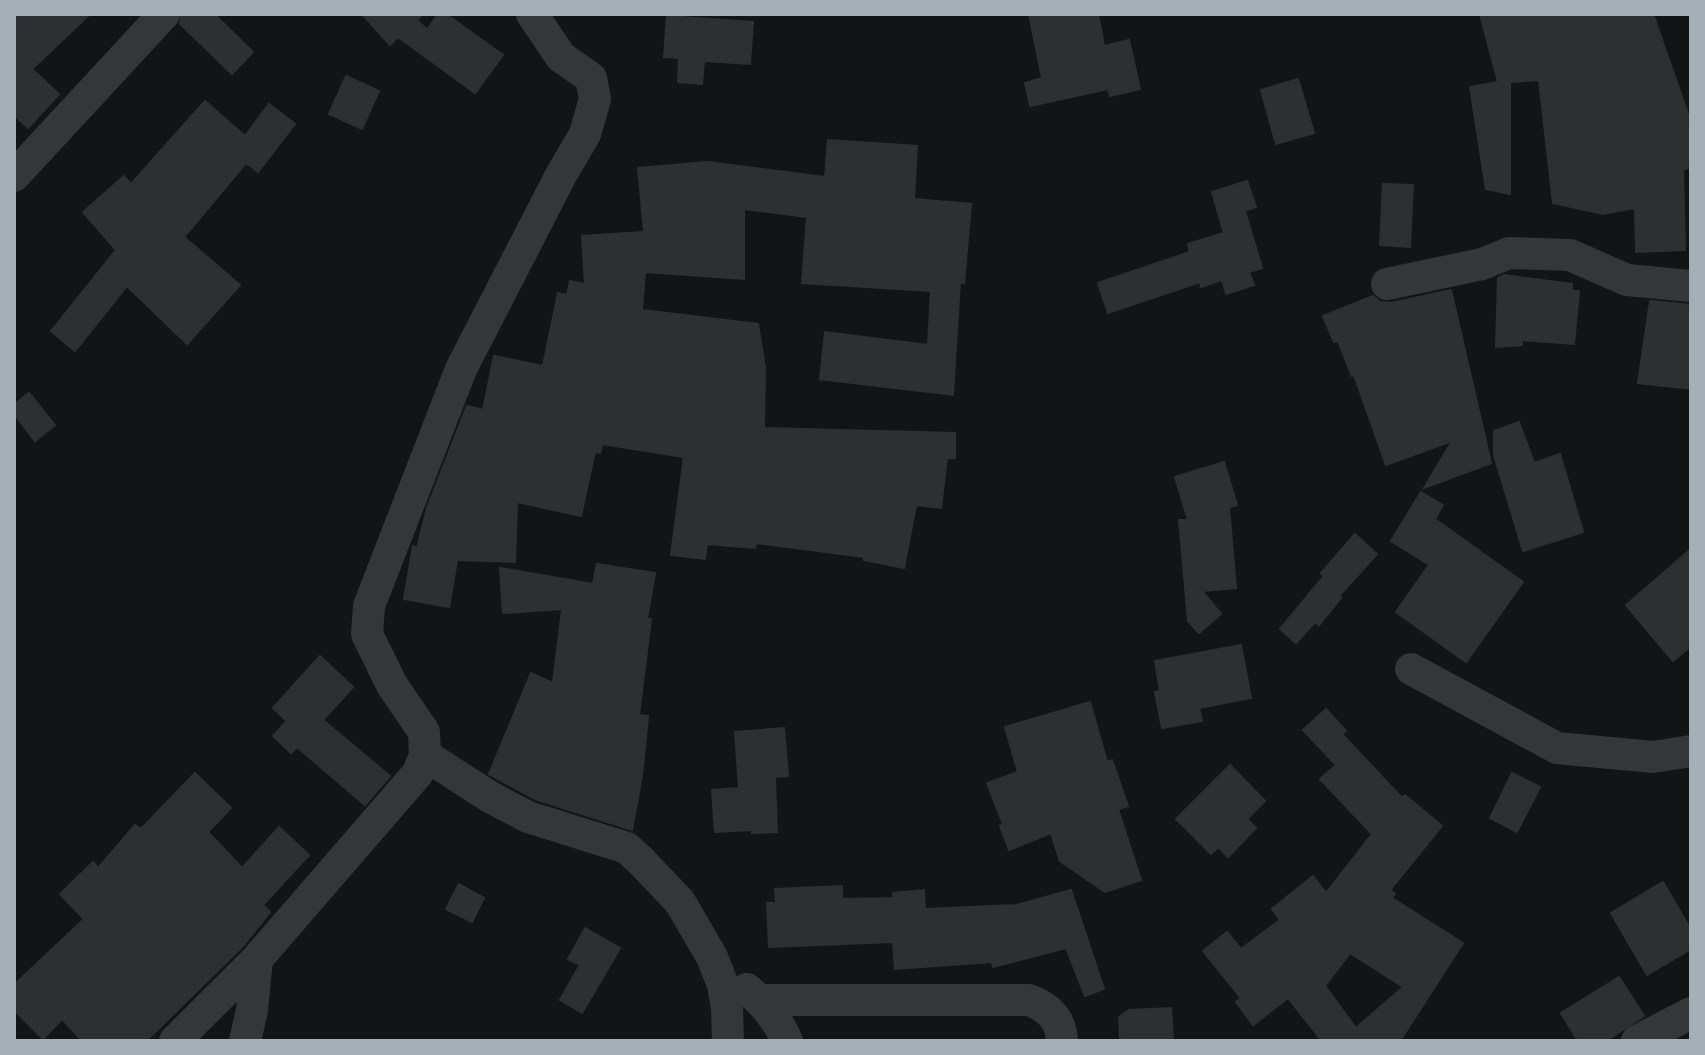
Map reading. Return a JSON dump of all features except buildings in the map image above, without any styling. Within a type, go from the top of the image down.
[{"type":"street","points":[[14,176],[164,14]]},
{"type":"street","points":[[175,1041],[257,959],[418,773],[425,755],[424,732],[392,685],[367,634],[369,606],[461,369],[589,122],[595,99],[591,78],[561,57],[532,14]]},
{"type":"street","points":[[1387,284],[1482,264],[1509,253],[1570,255],[1627,280],[1691,286]]},
{"type":"street","points":[[1411,669],[1557,748],[1653,757],[1691,751]]},
{"type":"street","points":[[425,755],[490,797],[528,817],[627,848],[680,902],[712,957],[723,985],[728,1041]]},
{"type":"street","points":[[712,957],[760,1000],[781,1027],[787,1041]]},
{"type":"street","points":[[245,1041],[252,1010],[257,959]]},
{"type":"street","points":[[760,1000],[1029,1000],[1041,1004],[1056,1019],[1062,1041]]},
{"type":"street","points":[[1637,1041],[1691,1013]]}]
